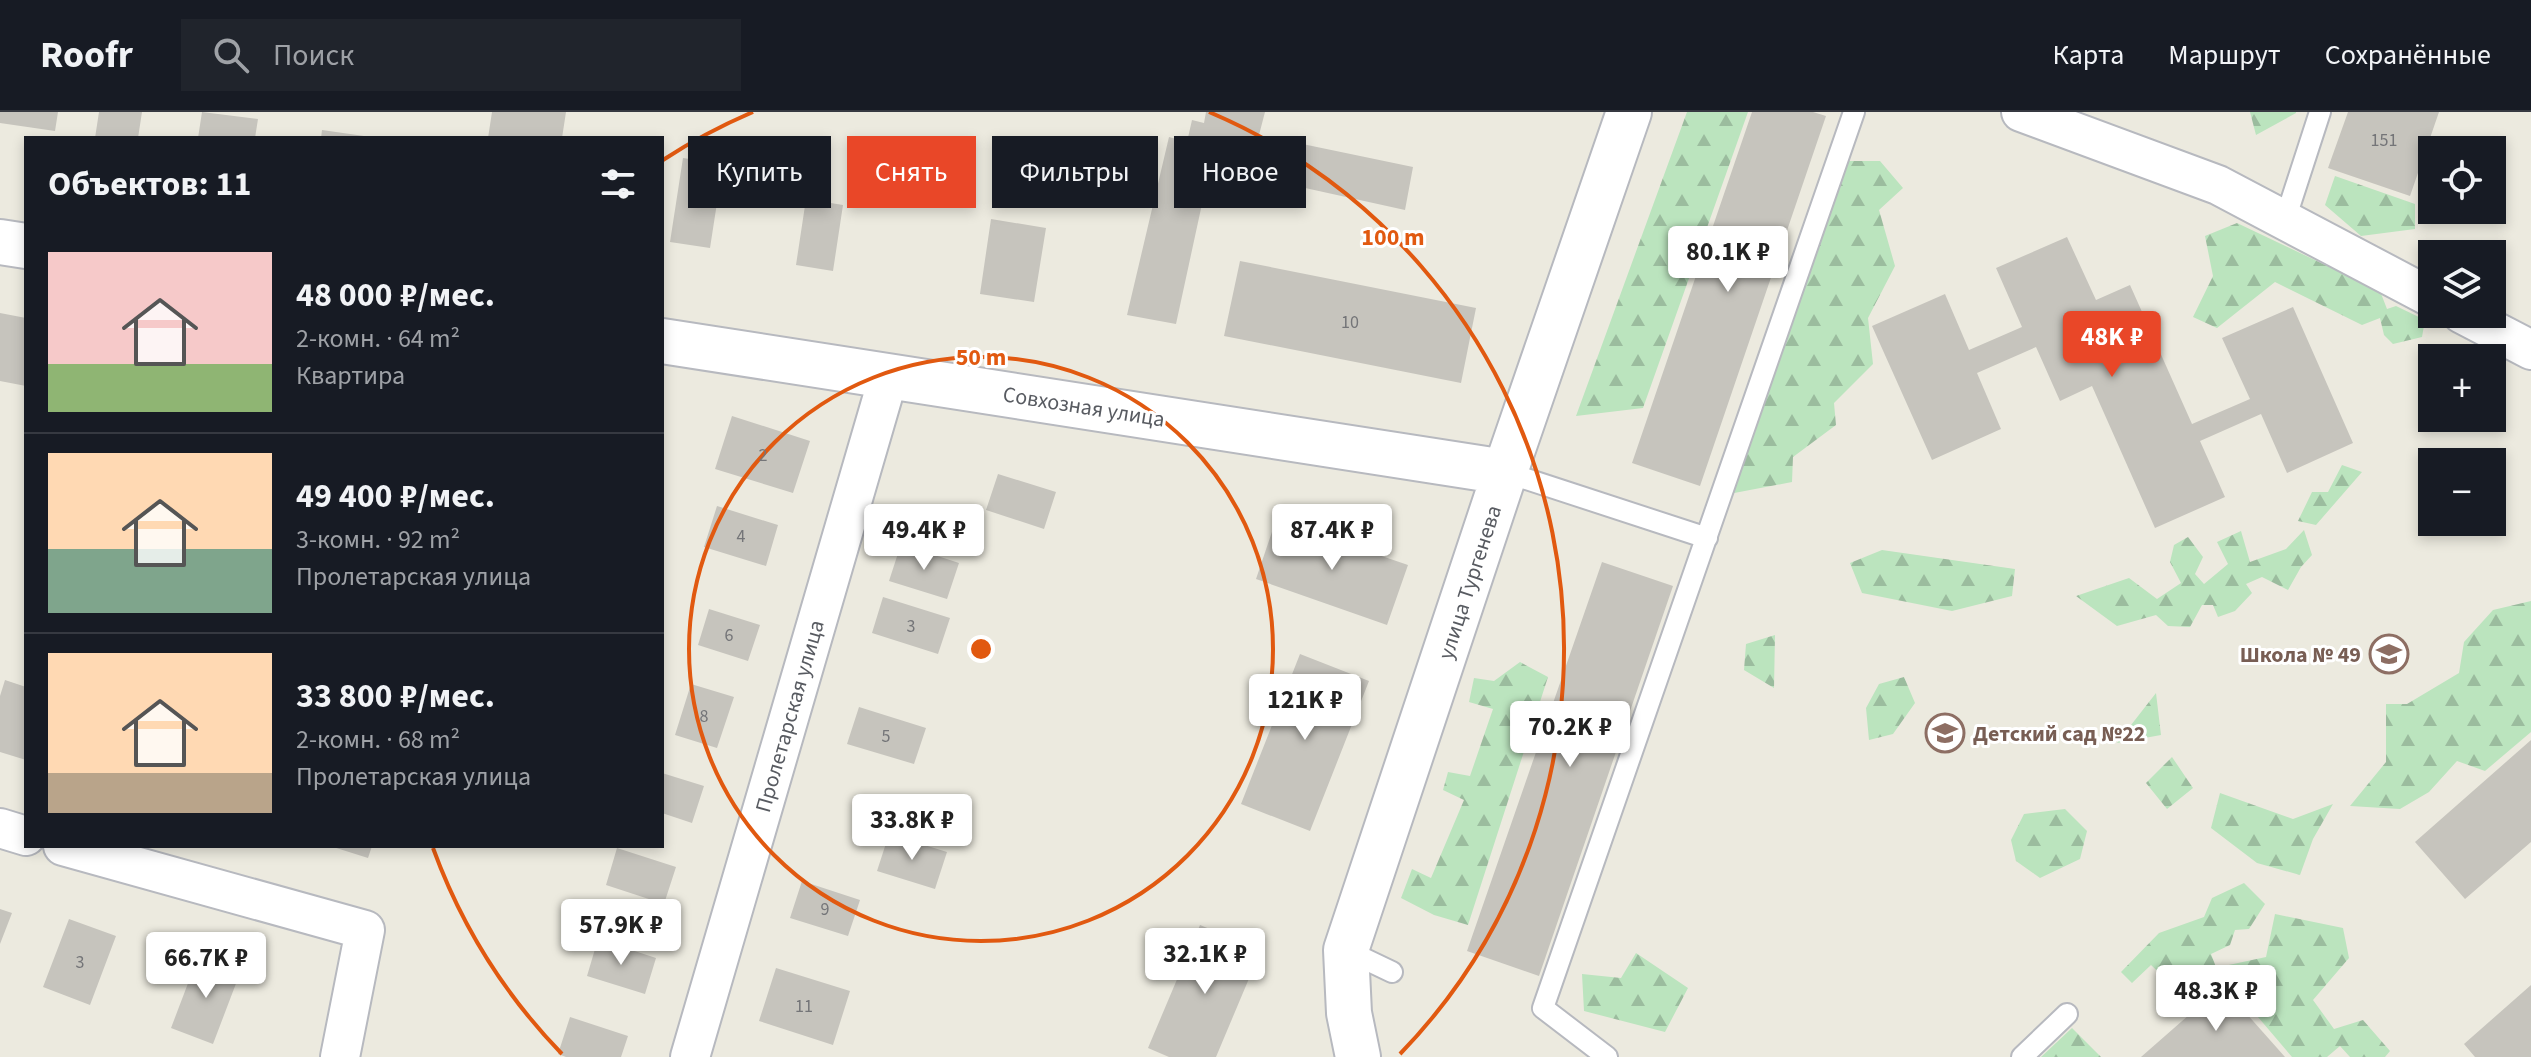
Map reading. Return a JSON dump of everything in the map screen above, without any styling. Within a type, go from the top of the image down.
[{"type":"street","name":"улица Тургенева","points":[[1358,1057],[1349,1013],[1346,950],[1629,112]]},
{"type":"street","points":[[2021,112],[2218,185],[2418,291]]},
{"type":"street","points":[[0,242],[24,246]]},
{"type":"street","points":[[2489,328],[2531,350]]},
{"type":"street","name":"Совхозная улица","points":[[664,341],[1505,472]]},
{"type":"street","name":"Пролетарская улица","points":[[690,1057],[889,375]]},
{"type":"street","points":[[0,828],[24,835]]},
{"type":"street","points":[[70,848],[365,930],[340,1057]]},
{"type":"lane","points":[[1607,1057],[1543,1008],[1854,112]]},
{"type":"lane","points":[[2285,220],[2320,112]]},
{"type":"lane","points":[[1505,472],[1707,538]]},
{"type":"lane","points":[[1346,950],[1392,972]]},
{"type":"lane","points":[[2022,1057],[2067,1014]]},
{"type":"green space","points":[[1687,112],[1748,112],[1643,408],[1576,416]]},
{"type":"green space","points":[[2250,112],[2296,112],[2296,113],[2256,135]]},
{"type":"green space","points":[[1847,161],[1880,161],[1903,188],[1879,210],[1895,266],[1868,318],[1873,364],[1834,403],[1836,425],[1793,457],[1792,482],[1729,494]]},
{"type":"green space","points":[[2335,176],[2415,204],[2415,229],[2361,236],[2325,205]]},
{"type":"green space","points":[[2237,223],[2380,291],[2387,309],[2396,306],[2418,317],[2418,328],[2424,328],[2422,337],[2393,344],[2384,335],[2380,318],[2362,325],[2275,282],[2217,328],[2193,317],[2213,276],[2205,236]]},
{"type":"green space","points":[[2342,465],[2362,472],[2316,525],[2298,521],[2312,492],[2328,492]]},
{"type":"green space","points":[[2304,530],[2312,555],[2288,590],[2262,577],[2246,584],[2252,593],[2235,611],[2218,617],[2213,605],[2202,605],[2190,627],[2168,626],[2156,615],[2117,626],[2076,596],[2129,578],[2157,599],[2181,583],[2170,562],[2174,545],[2188,537],[2203,557],[2195,574],[2204,584],[2228,564],[2217,542],[2241,531],[2250,562],[2286,549]]},
{"type":"green space","points":[[1882,550],[2015,569],[2012,596],[1952,611],[1862,593],[1850,563]]},
{"type":"green space","points":[[2531,601],[2531,732],[2485,771],[2457,761],[2429,792],[2400,809],[2350,806],[2386,762],[2386,704],[2407,704],[2459,673],[2464,642],[2493,610]]},
{"type":"green space","points":[[1775,635],[1774,688],[1744,670],[1746,644]]},
{"type":"green space","points":[[1520,662],[1548,677],[1468,925],[1434,915],[1401,898],[1412,869],[1431,878],[1464,800],[1443,790],[1448,772],[1470,776],[1493,709],[1469,702],[1474,678],[1494,681]]},
{"type":"green space","points":[[1904,677],[1915,703],[1893,734],[1869,740],[1866,708],[1879,684]]},
{"type":"green space","points":[[2156,693],[2161,735],[2117,743]]},
{"type":"green space","points":[[2172,757],[2193,788],[2167,809],[2146,783]]},
{"type":"green space","points":[[2220,793],[2293,819],[2333,804],[2313,839],[2300,875],[2257,863],[2211,828]]},
{"type":"green space","points":[[2065,809],[2087,831],[2080,859],[2040,878],[2016,861],[2011,840],[2024,814]]},
{"type":"green space","points":[[2244,883],[2265,904],[2249,929],[2235,930],[2230,945],[2211,954],[2229,1001],[2203,1015],[2151,965],[2132,983],[2121,972],[2159,933],[2204,917],[2212,898]]},
{"type":"green space","points":[[2275,914],[2343,928],[2349,958],[2313,1000],[2334,1029],[2363,1020],[2390,1051],[2385,1057],[2350,1057],[2340,1046],[2327,1057],[2292,1057],[2229,983],[2224,966],[2266,957]]},
{"type":"green space","points":[[1636,953],[1688,988],[1665,1032],[1584,1011],[1582,974],[1621,978]]},
{"type":"green space","points":[[2072,1028],[2101,1057],[2041,1057]]},
{"type":"building","points":[[0,112],[58,112],[55,131],[0,123]]},
{"type":"building","points":[[99,112],[142,112],[138,136],[95,136]]},
{"type":"building","points":[[202,112],[258,119],[255,136],[198,136]]},
{"type":"building","points":[[492,112],[566,112],[562,136],[488,136]]},
{"type":"building","points":[[1206,112],[1265,112],[1259,135],[1264,136],[1188,136],[1192,120],[1204,123]]},
{"type":"building","points":[[1752,112],[1813,112],[1826,116],[1700,486],[1632,463]]},
{"type":"building","points":[[2348,112],[2439,112],[2431,136],[2418,136],[2418,173],[2410,196],[2328,168]]},
{"type":"building","points":[[322,130],[364,136],[321,136]]},
{"type":"building","points":[[1169,137],[1174,138],[1174,208],[1201,208],[1176,324],[1127,315],[1152,208],[1158,208],[1158,184]]},
{"type":"building","points":[[1306,145],[1413,167],[1405,210],[1306,188]]},
{"type":"building","points":[[683,158],[688,159],[688,208],[716,208],[710,248],[670,242]]},
{"type":"building","points":[[831,203],[843,205],[833,271],[796,265],[805,208],[831,208]]},
{"type":"building","points":[[991,219],[1046,228],[1034,302],[980,294]]},
{"type":"building","points":[[2067,237],[2096,300],[2130,285],[2192,424],[2250,399],[2222,338],[2293,307],[2353,443],[2287,473],[2261,414],[2200,441],[2225,497],[2155,528],[2092,386],[2060,401],[2036,347],[1977,373],[2001,429],[1932,460],[1872,326],[1945,294],[1969,350],[2022,327],[1996,268]]},
{"type":"building","points":[[1240,261],[1476,308],[1461,383],[1224,336]]},
{"type":"building","points":[[0,313],[24,318],[24,386],[0,381]]},
{"type":"building","points":[[732,416],[810,441],[793,493],[715,469]]},
{"type":"building","points":[[998,474],[1056,492],[1044,529],[986,510]]},
{"type":"building","points":[[717,506],[778,525],[766,566],[704,547]]},
{"type":"building","points":[[1276,520],[1408,565],[1387,625],[1256,579]]},
{"type":"building","points":[[901,544],[959,563],[947,599],[889,581]]},
{"type":"building","points":[[1602,562],[1673,586],[1539,976],[1467,951]]},
{"type":"building","points":[[883,597],[950,618],[938,654],[872,633]]},
{"type":"building","points":[[709,609],[760,625],[748,661],[698,645]]},
{"type":"building","points":[[1300,654],[1369,681],[1310,831],[1241,804]]},
{"type":"building","points":[[5,680],[24,686],[24,759],[0,752],[0,696]]},
{"type":"building","points":[[691,684],[734,697],[717,748],[675,735]]},
{"type":"building","points":[[859,707],[926,728],[914,764],[847,744]]},
{"type":"building","points":[[2531,740],[2531,842],[2465,899],[2415,842]]},
{"type":"building","points":[[664,774],[704,786],[692,823],[664,814]]},
{"type":"building","points":[[889,834],[947,852],[935,889],[877,871]]},
{"type":"building","points":[[336,848],[371,848],[368,858]]},
{"type":"building","points":[[617,848],[676,867],[664,904],[606,885]]},
{"type":"building","points":[[802,881],[860,900],[848,936],[790,918]]},
{"type":"building","points":[[0,909],[12,913],[0,944]]},
{"type":"building","points":[[69,919],[116,936],[90,1005],[43,987]]},
{"type":"building","points":[[1200,925],[1261,950],[1216,1057],[1169,1057],[1148,1048]]},
{"type":"building","points":[[598,939],[656,958],[645,994],[587,976]]},
{"type":"building","points":[[198,957],[240,973],[213,1044],[171,1028]]},
{"type":"building","points":[[776,968],[850,991],[833,1045],[759,1021]]},
{"type":"building","points":[[2531,985],[2531,1057],[2475,1057],[2464,1044]]},
{"type":"building","points":[[2222,986],[2285,1057],[2141,1057]]},
{"type":"building","points":[[570,1017],[628,1036],[621,1057],[566,1057],[558,1054]]},
{"type":"place","name":"Школа № 49","points":[[2389,654]]},
{"type":"place","name":"Детский сад №22","points":[[1945,733]]}]
